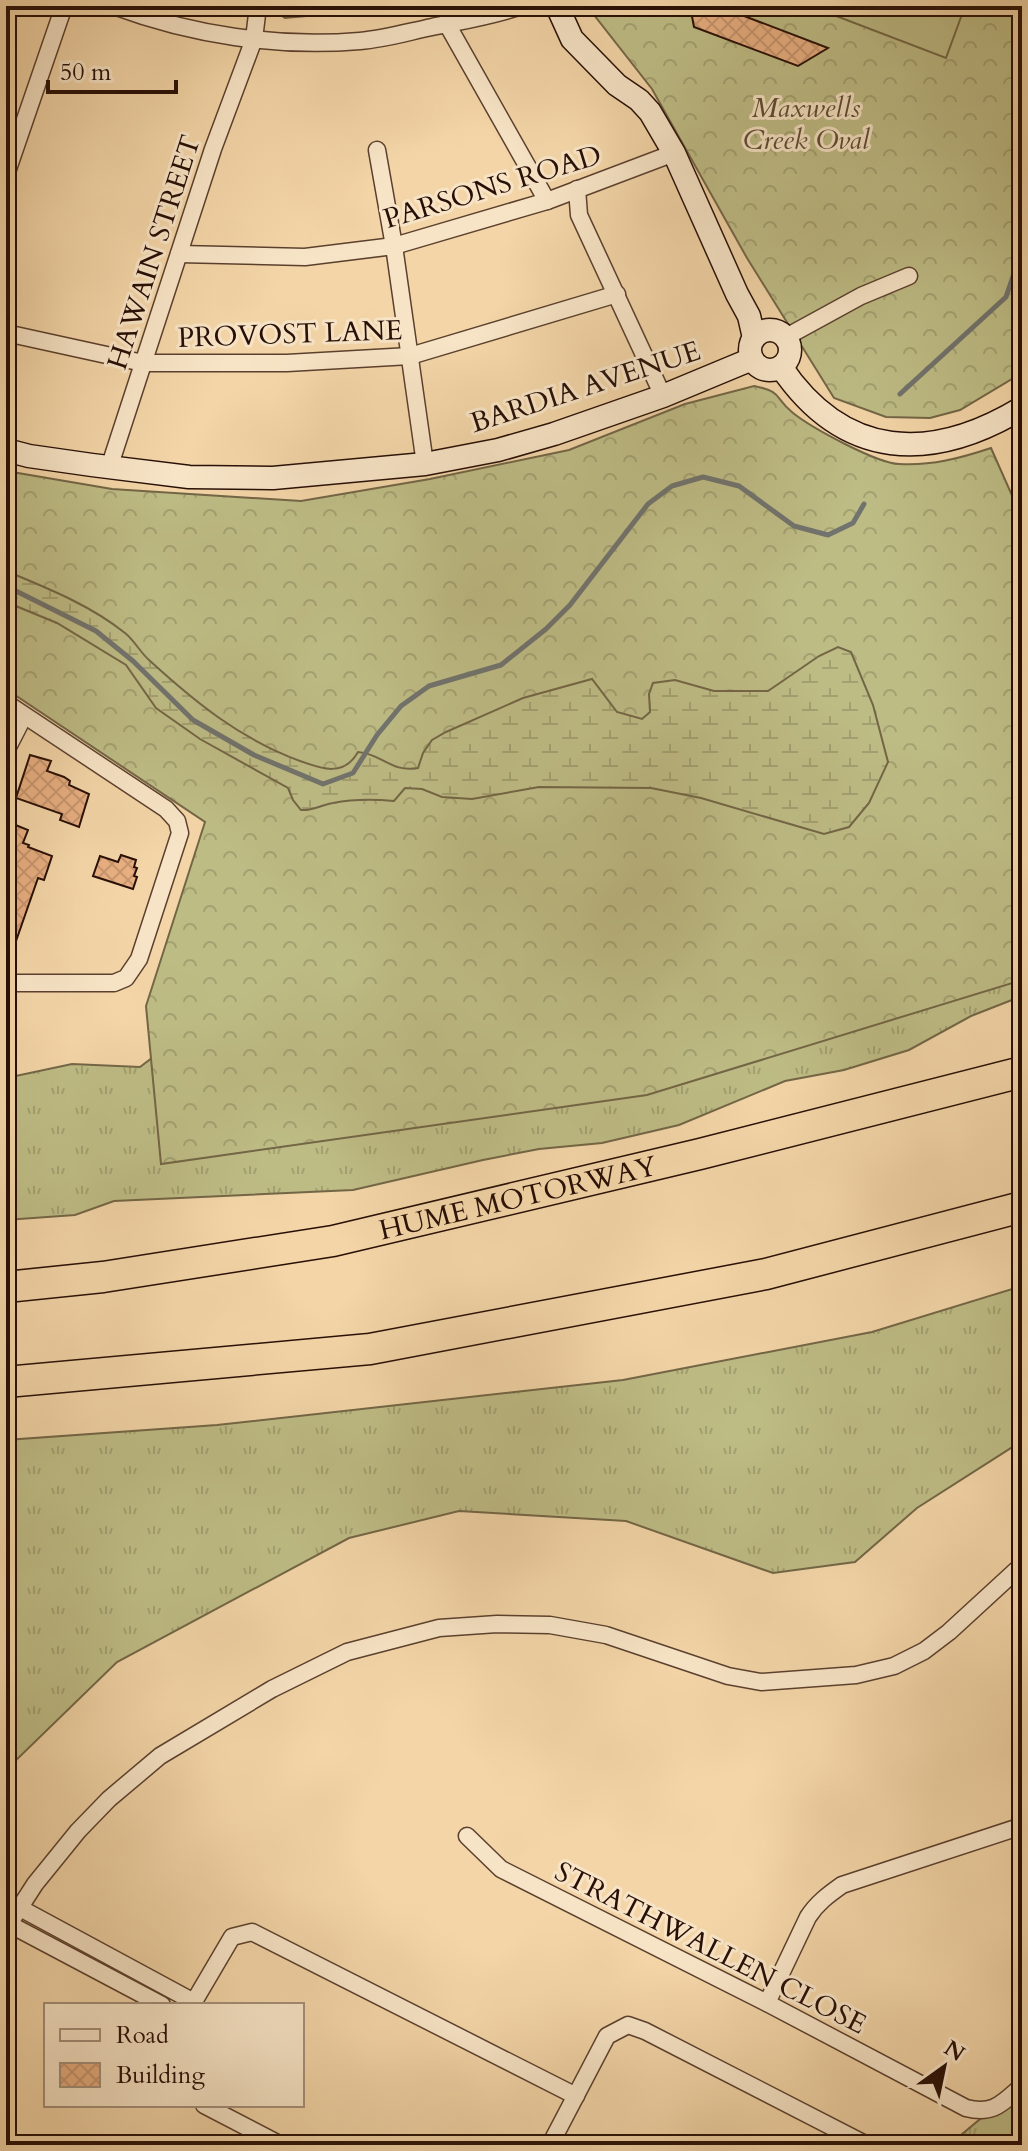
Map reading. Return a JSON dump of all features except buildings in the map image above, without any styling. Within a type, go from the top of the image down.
[{"type":"highway","name":"HUME MOTORWAY","points":[[6,1287],[103,1277],[333,1241],[700,1154],[1022,1072]]},
{"type":"highway","points":[[6,1382],[370,1349],[766,1274],[1022,1207]]},
{"type":"street","points":[[6,175],[64,6]]},
{"type":"street","points":[[114,6],[157,22],[254,39],[361,41],[521,6]]},
{"type":"street","name":"HAWAIN STREET","points":[[109,468],[211,157],[254,39],[258,6]]},
{"type":"street","points":[[557,6],[572,39],[617,85],[650,112],[674,153],[749,316],[753,348],[755,364],[767,370],[781,367],[791,350],[786,337],[775,330],[768,330],[753,348]]},
{"type":"street","points":[[447,24],[547,201]]},
{"type":"street","points":[[377,150],[425,464]]},
{"type":"street","name":"PARSONS ROAD","points":[[179,254],[305,257],[394,246],[547,201],[674,153]]},
{"type":"street","points":[[577,189],[579,215],[663,396]]},
{"type":"street","points":[[786,337],[861,296],[909,276]]},
{"type":"street","name":"PROVOST LANE","points":[[6,333],[143,363],[287,363],[410,356],[617,294]]},
{"type":"street","name":"BARDIA AVENUE","points":[[6,450],[109,468],[189,477],[273,478],[425,464],[498,450],[663,396],[753,348]]},
{"type":"street","points":[[781,367],[809,405],[835,423],[868,438],[895,444],[945,442],[972,434],[1022,408]]},
{"type":"street","points":[[6,703],[166,809],[177,821],[180,833],[139,959],[126,978],[114,983],[6,983]]},
{"type":"street","points":[[6,751],[24,716]]},
{"type":"street","points":[[158,2003],[8,1927],[35,1884],[109,1799],[160,1756],[272,1689],[347,1652],[439,1628],[497,1624],[550,1625],[606,1635],[728,1676],[761,1682],[856,1675],[894,1666],[924,1651],[1022,1565]]},
{"type":"street","points":[[767,2003],[808,1917],[829,1894],[842,1885],[1022,1826]]},
{"type":"street","name":"STRATHWALLEN CLOSE","points":[[467,1836],[501,1869],[767,2003],[966,2108],[982,2112],[992,2109],[1022,2086]]},
{"type":"street","points":[[20,1908],[193,2003],[232,1937],[252,1932],[576,2096]]},
{"type":"street","points":[[550,2145],[607,2036],[619,2028],[631,2026],[867,2145]]},
{"type":"street","points":[[208,2107],[281,2145]]},
{"type":"green space","points":[[279,6],[404,7],[285,18],[278,13]]},
{"type":"green space","name":"Maxwells Creek Oval","points":[[587,6],[1022,6],[1022,373],[960,410],[930,418],[886,417],[834,398],[747,258],[652,89]]},
{"type":"green space","points":[[810,6],[965,6],[946,58]]},
{"type":"green space","points":[[754,386],[774,393],[793,413],[814,427],[889,462],[934,462],[991,448],[1022,518],[1022,980],[647,1095],[161,1164],[146,1006],[205,822],[6,689],[6,471],[112,489],[301,501],[430,479],[569,450],[685,404]]},
{"type":"green space","points":[[6,571],[68,598],[112,623],[184,690],[238,730],[278,752],[324,768],[346,765],[358,752],[401,768],[418,768],[432,740],[446,732],[523,698],[592,679],[617,712],[642,719],[650,712],[649,694],[653,683],[675,680],[714,691],[768,691],[819,656],[838,647],[851,652],[873,705],[888,762],[869,803],[849,827],[824,834],[701,798],[651,788],[539,787],[472,799],[442,797],[422,789],[405,788],[394,801],[348,801],[301,810],[288,788],[200,739],[156,708],[126,665],[57,623],[6,602]]},
{"type":"green space","points":[[1022,903],[1022,996],[971,1016],[909,1050],[844,1070],[785,1081],[679,1125],[602,1143],[539,1149],[483,1160],[353,1190],[114,1201],[75,1215],[6,1220],[6,1078],[72,1064],[140,1067],[165,1048]]},
{"type":"green space","points":[[1022,1286],[1022,1441],[917,1508],[855,1562],[773,1573],[626,1521],[459,1511],[349,1538],[117,1662],[6,1770],[6,1440],[217,1425],[623,1380],[872,1332]]},
{"type":"green space","points":[[1022,2084],[1022,2145],[949,2145]]},
{"type":"waterway","points":[[900,394],[1006,297],[1022,250]]},
{"type":"waterway","points":[[6,586],[96,631],[133,661],[193,720],[254,755],[323,784],[353,773],[377,735],[401,706],[429,686],[501,665],[546,629],[570,605],[648,504],[672,486],[703,477],[739,486],[794,526],[828,535],[853,523],[864,504]]}]
